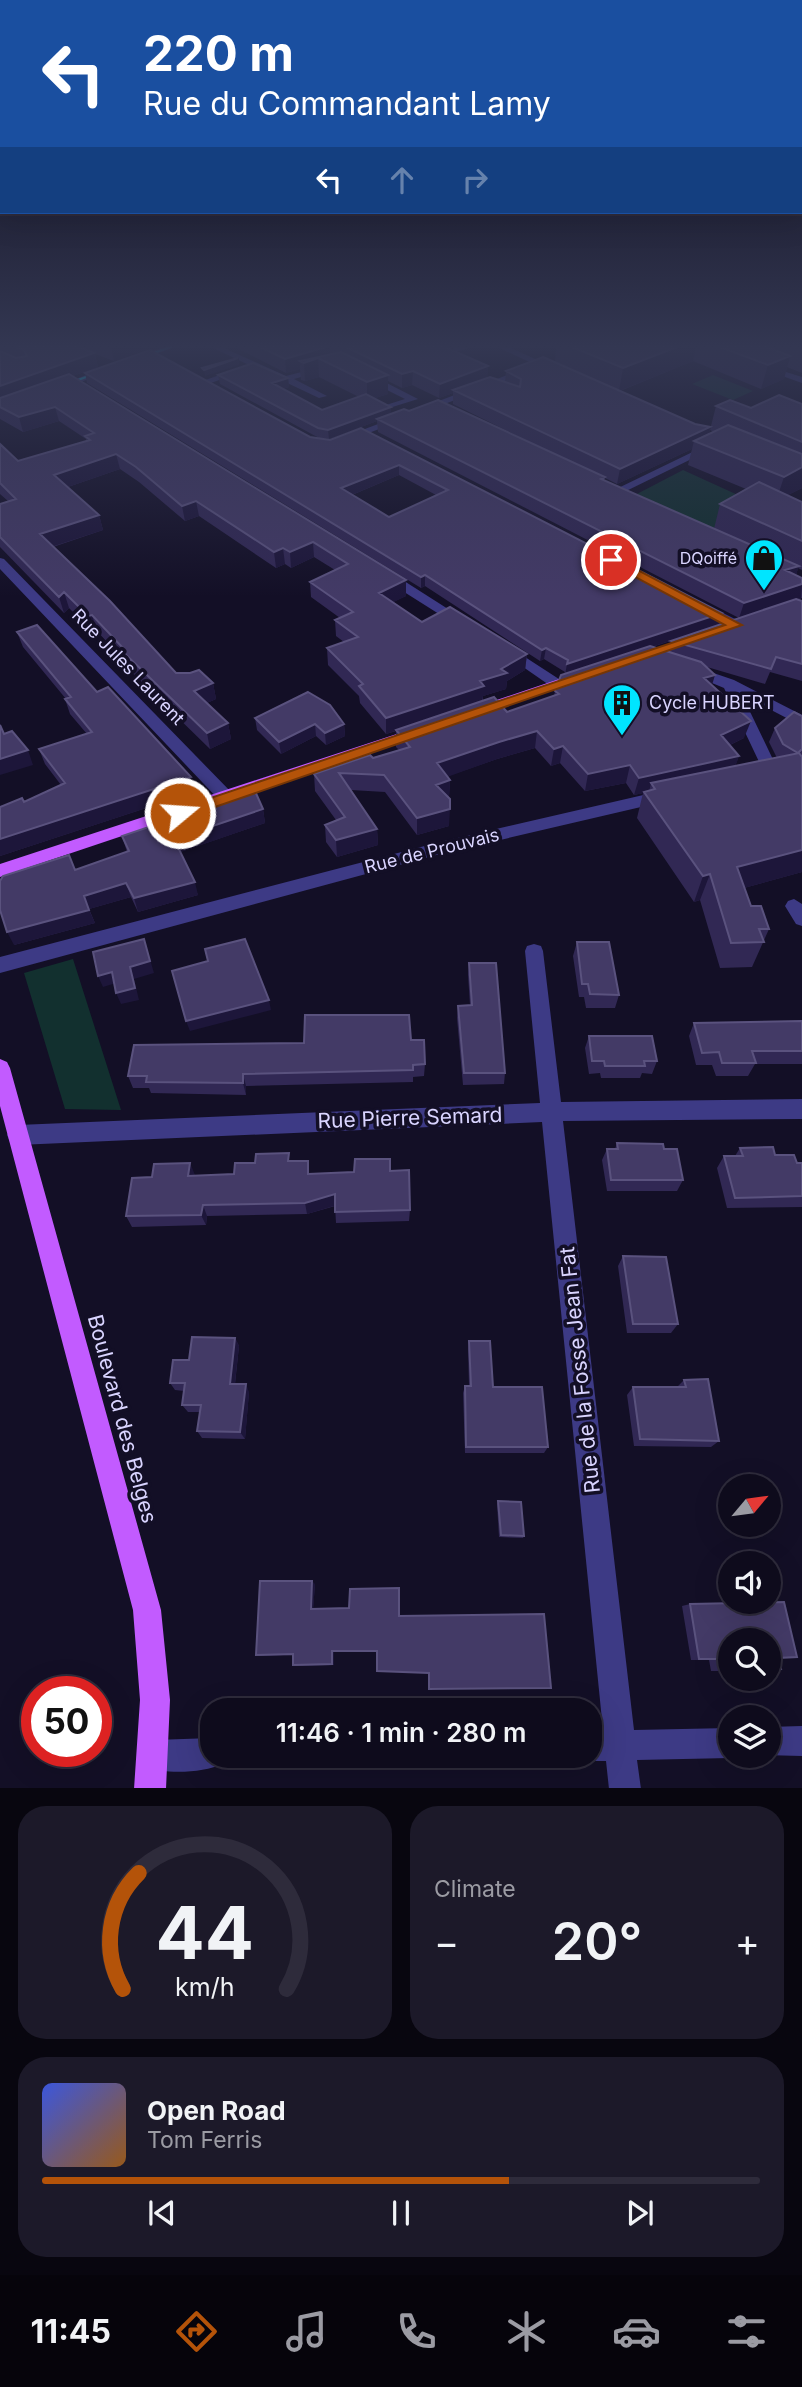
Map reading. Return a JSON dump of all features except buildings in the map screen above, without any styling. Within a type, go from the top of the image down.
[{"type":"main road","points":[[715,632],[742,623]]},
{"type":"main road","points":[[465,716],[596,670]]},
{"type":"main road","points":[[0,872],[438,725]]},
{"type":"main road","name":"Boulevard des Belges","points":[[0,1068],[147,1610],[155,1671],[155,1755],[150,1788]]},
{"type":"street","points":[[369,430],[357,435],[374,439]]},
{"type":"street","points":[[616,492],[722,442],[710,437]]},
{"type":"street","points":[[598,484],[628,498]]},
{"type":"street","name":"Rue Jules Laurent","points":[[0,562],[227,798]]},
{"type":"street","points":[[374,567],[480,633]]},
{"type":"street","points":[[686,598],[742,623]]},
{"type":"street","points":[[492,640],[557,684]]},
{"type":"street","points":[[678,666],[729,683],[802,720]]},
{"type":"street","points":[[729,683],[771,772],[745,778]]},
{"type":"street","name":"Rue de Prouvais","points":[[0,965],[440,848],[678,793]]},
{"type":"street","name":"Rue de la Fosse Jean Fat","points":[[534,951],[625,1788]]},
{"type":"street","name":"Rue Pierre Semard","points":[[18,1135],[552,1112],[802,1109]]},
{"type":"street","points":[[781,1742],[802,1741]]},
{"type":"street","points":[[602,1746],[718,1743]]},
{"type":"street","points":[[155,1755],[200,1753]]},
{"type":"green space","points":[[683,470],[751,501],[752,552],[633,496]]},
{"type":"green space","points":[[73,959],[121,1110],[65,1109],[24,973]]},
{"type":"place","name":"DQoiffé","points":[[764,592]]},
{"type":"place","name":"Cycle HUBERT","points":[[622,737]]},
{"type":"route","points":[[180,813],[572,678],[736,625],[611,560]]}]
